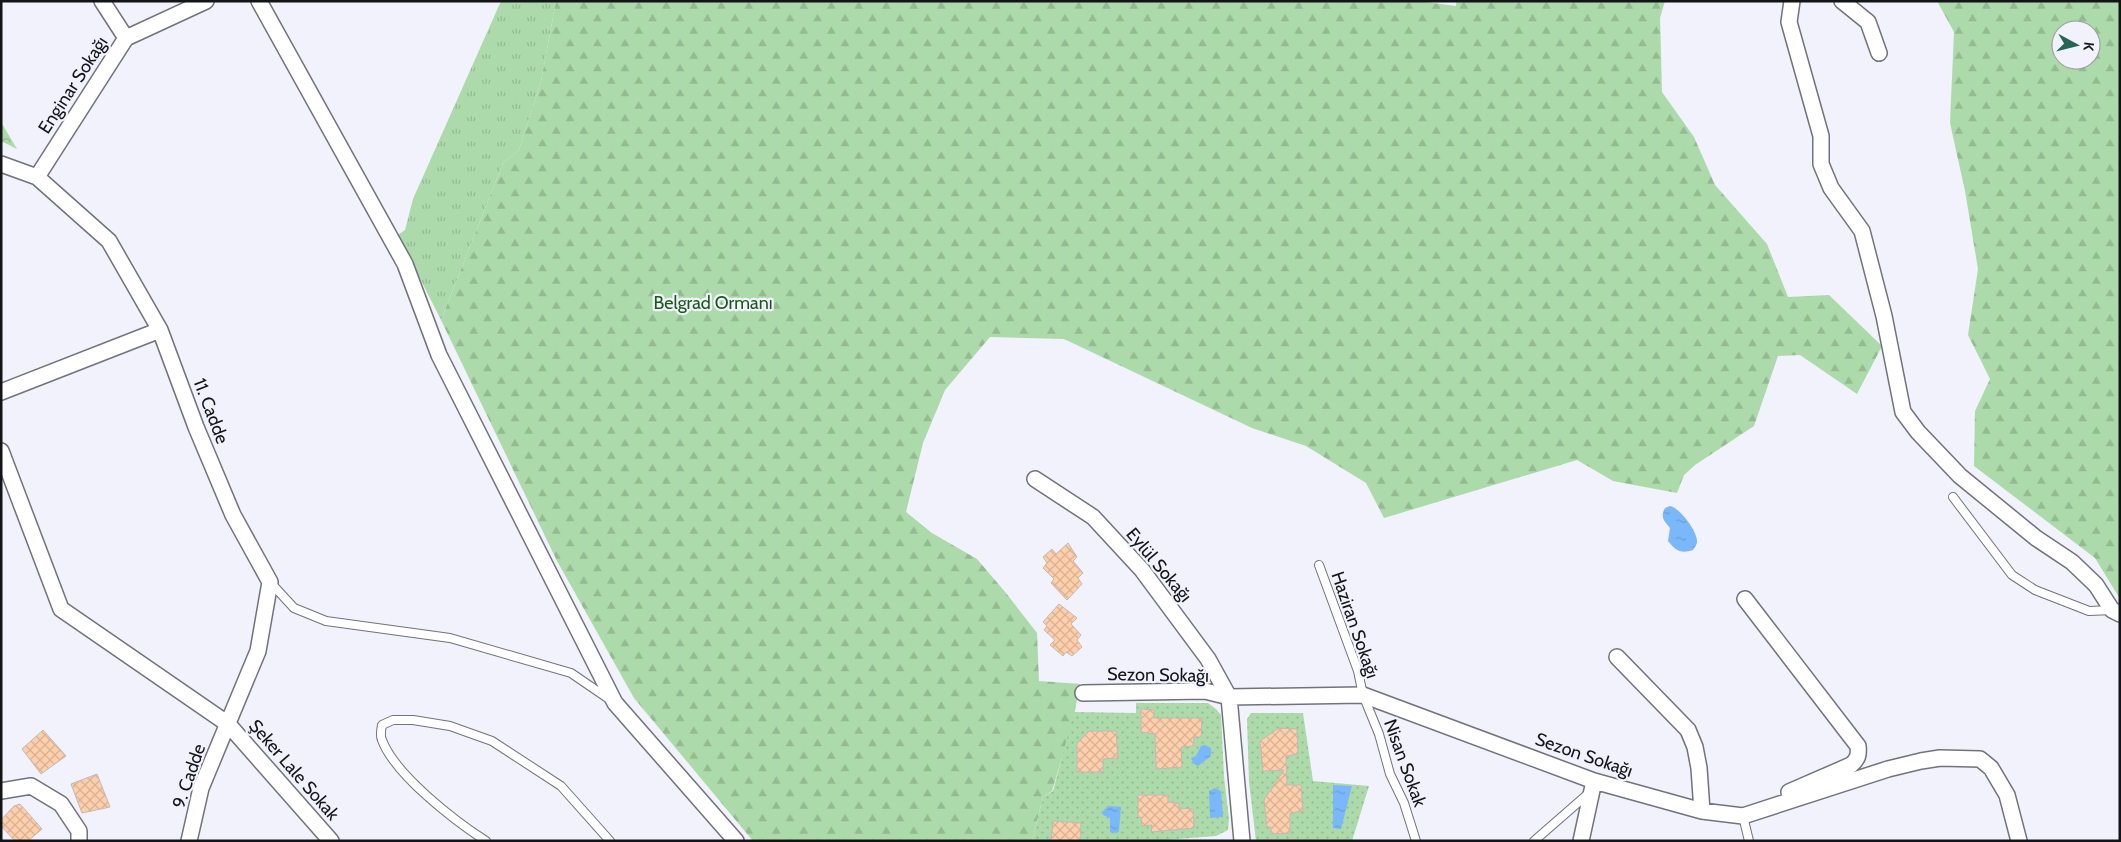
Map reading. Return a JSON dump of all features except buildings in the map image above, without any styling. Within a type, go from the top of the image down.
[{"type":"street","points":[[102,1],[126,38]]},
{"type":"street","name":"Enginar Sokağı","points":[[37,177],[126,38],[206,1]]},
{"type":"street","points":[[259,1],[405,264],[439,355],[615,703],[736,841]]},
{"type":"street","points":[[1792,1],[1789,22],[1820,136],[1821,164],[1831,188],[1862,231],[1884,316],[1903,412],[1918,432],[1960,476],[2036,538],[2072,562],[2096,585],[2116,612]]},
{"type":"street","points":[[1842,1],[1868,22],[1879,53]]},
{"type":"street","name":"11. Cadde","points":[[1,164],[37,177],[109,241],[160,330],[196,427],[233,515],[270,582]]},
{"type":"street","points":[[1,392],[160,330]]},
{"type":"street","name":"Şeker Lale Sokak","points":[[1,451],[60,609],[228,724],[332,841]]},
{"type":"street","name":"Eylül Sokağı","points":[[1035,479],[1093,517],[1142,570],[1208,659],[1229,697]]},
{"type":"street","points":[[228,724],[258,651],[270,582]]},
{"type":"street","points":[[1617,657],[1688,730],[1696,747],[1701,807],[1729,809],[1762,804],[1851,765],[1857,760],[1859,754],[1858,746],[1745,599]]},
{"type":"street","name":"Sezon Sokağı","points":[[1083,693],[1205,691],[1229,697],[1363,696],[1592,786],[1743,816],[1921,760],[1940,758],[1980,759],[1991,768],[2007,795],[2019,841]]},
{"type":"street","points":[[1229,697],[1242,841]]},
{"type":"street","name":"9. Cadde","points":[[189,841],[201,788],[228,724]]},
{"type":"street","points":[[1,790],[30,786],[62,804],[79,831],[79,841]]},
{"type":"street","points":[[1581,841],[1592,786]]},
{"type":"lane","points":[[1953,497],[2012,575],[2035,590],[2089,611],[2116,612]]},
{"type":"lane","name":"Haziran Sokağı","points":[[1319,565],[1358,671],[1363,696]]},
{"type":"lane","points":[[270,582],[294,608],[326,621],[450,638],[571,673],[615,703]]},
{"type":"lane","name":"Nisan Sokak","points":[[1363,696],[1380,734],[1390,774],[1404,803],[1416,841]]},
{"type":"lane","points":[[486,841],[462,826],[407,776],[389,754],[381,738],[382,725],[393,720],[413,720],[450,726],[492,741],[562,786],[610,841]]},
{"type":"lane","points":[[1534,841],[1592,786]]},
{"type":"lane","points":[[1743,816],[1749,841]]},
{"type":"green space","points":[[501,1],[556,1],[541,81],[519,150],[503,163],[441,320],[398,235],[405,230],[413,199]]},
{"type":"green space","name":"Belgrad Ormanı","points":[[556,1],[1418,1],[1456,6],[1456,1],[1665,1],[1660,18],[1662,92],[1694,137],[1715,185],[1767,244],[1788,297],[1829,295],[1882,346],[1857,394],[1800,355],[1778,356],[1754,426],[1695,465],[1684,475],[1677,493],[1613,481],[1577,460],[1384,518],[1366,483],[1306,446],[1252,428],[1064,339],[990,337],[945,390],[923,443],[906,512],[932,533],[977,559],[1006,593],[1037,633],[1039,681],[1080,684],[1073,721],[1052,791],[1043,797],[1032,841],[753,841],[634,698],[557,561],[441,320],[503,163],[519,150],[541,81]]},
{"type":"green space","points":[[1937,1],[2120,1],[2120,599],[2095,558],[1974,466],[1975,411],[1990,379],[1968,335],[1978,269],[1965,191],[1950,123],[1954,32]]},
{"type":"green space","points":[[1,122],[17,149],[1,141]]},
{"type":"green space","points":[[1136,703],[1208,703],[1221,715],[1224,776],[1229,819],[1228,830],[1216,836],[1153,841],[1032,841],[1043,797],[1053,791],[1074,712],[1136,713]]},
{"type":"green space","points":[[1251,713],[1303,713],[1313,781],[1369,786],[1352,841],[1256,841],[1249,782],[1247,719]]},
{"type":"water","points":[[1670,506],[1679,511],[1692,527],[1697,539],[1693,550],[1679,551],[1668,541],[1670,528],[1664,521],[1663,514],[1665,508]]},
{"type":"water","points":[[1205,745],[1211,748],[1211,756],[1198,766],[1194,764],[1191,758],[1196,756],[1201,746]]},
{"type":"water","points":[[1333,785],[1352,786],[1341,829],[1333,828]]},
{"type":"water","points":[[1215,788],[1221,791],[1223,817],[1210,818],[1209,791]]},
{"type":"water","points":[[1108,806],[1121,807],[1119,831],[1117,833],[1110,832],[1110,818],[1103,815],[1102,812]]}]
